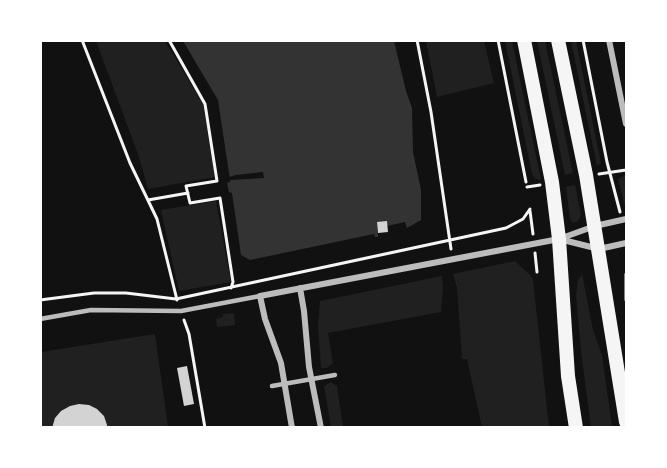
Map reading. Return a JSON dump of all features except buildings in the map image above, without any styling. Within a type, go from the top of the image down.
[{"type":"main road","points":[[524,40],[552,182],[559,238],[568,376],[576,428]]},
{"type":"main road","points":[[558,40],[595,225],[627,423]]},
{"type":"street","points":[[609,40],[623,92],[627,124]]},
{"type":"street","points":[[292,428],[281,363],[265,319],[260,296],[559,238],[595,225],[627,219]]},
{"type":"street","points":[[559,238],[599,249],[627,243]]},
{"type":"street","points":[[300,288],[311,380],[321,428]]},
{"type":"street","points":[[623,428],[627,423]]},
{"type":"lane","points":[[40,319],[91,310],[181,311],[260,296]]},
{"type":"lane","points":[[272,386],[335,375]]},
{"type":"path","points":[[82,40],[130,163],[162,233],[176,299],[189,334],[205,428]]},
{"type":"path","points":[[169,40],[205,104],[217,181],[186,186],[190,203],[219,198],[233,282],[231,288]]},
{"type":"path","points":[[417,40],[431,112],[453,258]]},
{"type":"path","points":[[498,40],[526,182]]},
{"type":"path","points":[[583,40],[610,172]]},
{"type":"path","points":[[148,200],[188,193]]},
{"type":"path","points":[[40,300],[94,292],[176,299],[513,226],[523,219],[530,209],[534,243]]},
{"type":"path","points":[[536,261],[537,272]]},
{"type":"path","points":[[627,274],[627,300]]},
{"type":"shaded area","points":[[96,41],[165,41],[203,104],[215,177],[148,189],[139,157]]},
{"type":"shaded area","points":[[183,41],[394,41],[412,108],[413,152],[421,190],[421,220],[407,228],[405,222],[387,226],[387,222],[377,222],[378,237],[374,234],[250,260],[241,255],[232,193],[229,192],[227,183],[230,180],[218,100]]},
{"type":"shaded area","points":[[426,41],[484,41],[494,83],[437,97]]},
{"type":"shaded area","points":[[505,41],[512,41],[541,180],[535,179],[532,174]]},
{"type":"shaded area","points":[[537,41],[545,41],[573,173],[565,175]]},
{"type":"shaded area","points":[[571,41],[576,41],[601,163],[597,166]]},
{"type":"shaded area","points":[[626,175],[626,206],[625,207],[618,179]]},
{"type":"shaded area","points":[[575,185],[581,215],[578,221],[573,223],[570,219],[566,187]]},
{"type":"shaded area","points":[[216,201],[231,282],[179,291],[161,210]]},
{"type":"shaded area","points":[[515,261],[533,280],[549,427],[482,427],[467,359],[462,359],[457,288],[453,274]]},
{"type":"shaded area","points":[[582,274],[593,330],[602,355],[612,427],[591,427],[576,294],[578,280]]},
{"type":"shaded area","points":[[442,276],[441,312],[328,333],[333,363],[327,368],[321,368],[318,327],[320,301]]},
{"type":"shaded area","points":[[234,313],[235,325],[217,327],[216,319],[223,317],[223,314]]},
{"type":"shaded area","points":[[155,334],[168,427],[41,428],[41,352]]},
{"type":"shaded area","points":[[331,382],[337,386],[343,427],[331,427],[324,386]]},
{"type":"pier","points":[[263,172],[264,178],[230,180],[229,177],[236,175]]}]
